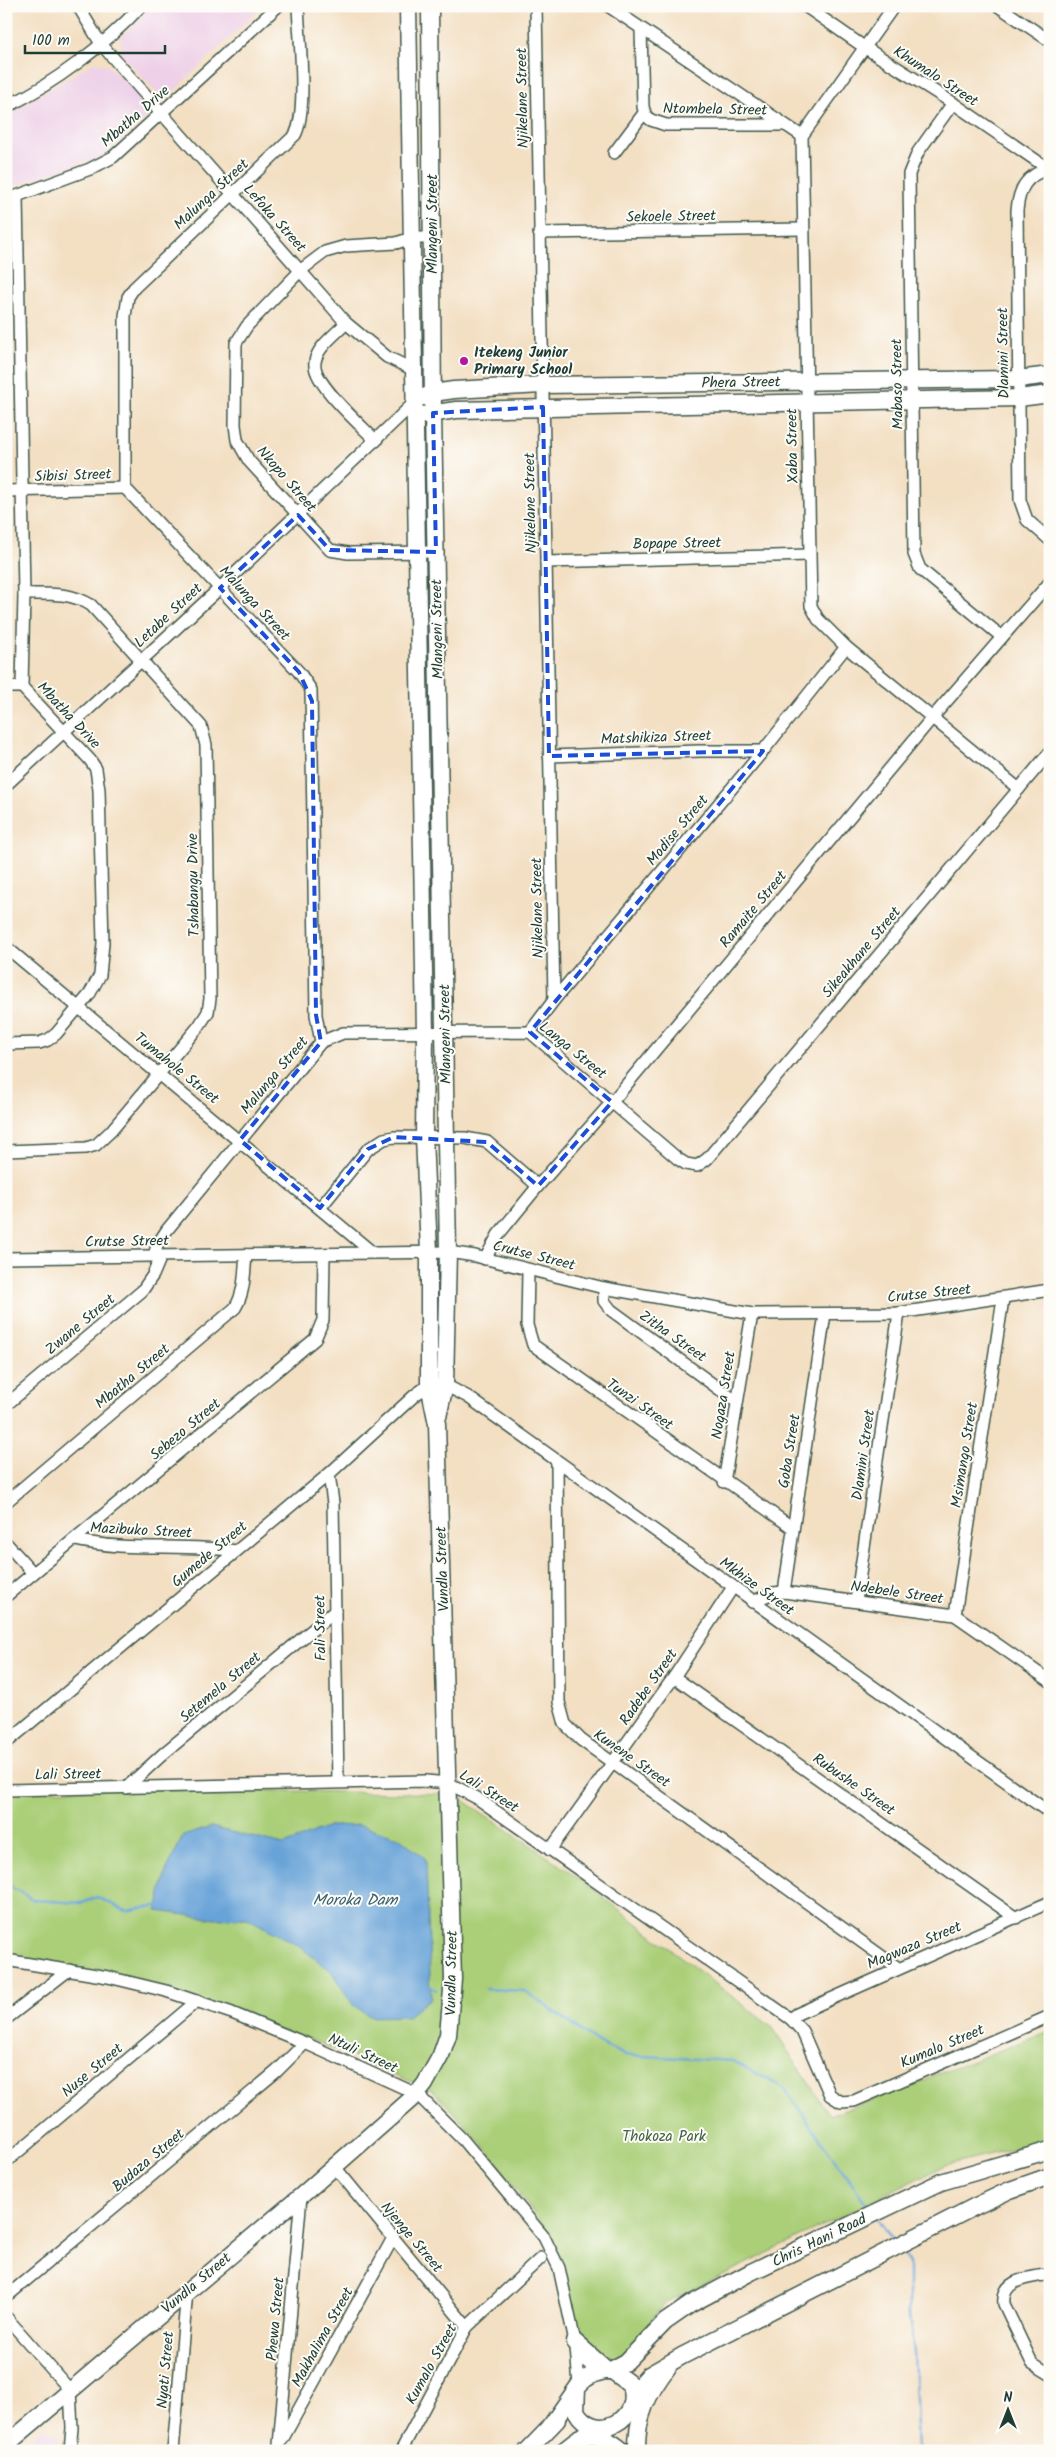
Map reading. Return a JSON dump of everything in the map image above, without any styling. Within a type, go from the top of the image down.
[{"type":"street","name":"Lefoka Street","points":[[78,6],[101,44],[346,323],[387,357],[414,370]]},
{"type":"street","points":[[6,92],[10,105],[46,84],[101,44],[142,6]]},
{"type":"street","name":"Mbatha Drive","points":[[6,1044],[39,1043],[48,1040],[78,1008],[95,985],[100,975],[102,959],[100,790],[96,769],[65,732],[22,687],[24,594],[22,491],[12,199],[101,164],[123,149],[278,6]]},
{"type":"street","name":"Malunga Street","points":[[157,1256],[157,1246],[167,1230],[321,1042],[316,1015],[310,690],[299,672],[125,488],[125,316],[128,297],[134,288],[289,142],[299,128],[301,108],[298,6]]},
{"type":"street","name":"Mlangeni Street","points":[[408,6],[425,1033],[424,1137],[429,1252]]},
{"type":"street","name":"Mlangeni Street","points":[[430,6],[433,413],[448,1252]]},
{"type":"street","name":"Njikelane Street","points":[[536,6],[554,1000]]},
{"type":"street","name":"Ntombela Street","points":[[608,6],[802,136]]},
{"type":"street","name":"Khumalo Street","points":[[805,6],[864,47],[953,103],[1049,170]]},
{"type":"street","points":[[802,136],[894,6]]},
{"type":"street","points":[[998,6],[1014,10],[1050,41]]},
{"type":"street","name":"Ntombela Street","points":[[641,28],[644,113],[650,120],[674,126],[784,125]]},
{"type":"street","name":"Mabaso Street","points":[[953,103],[918,152],[909,174],[914,548],[917,564],[1002,637]]},
{"type":"street","points":[[614,153],[644,113]]},
{"type":"street","name":"Xaba Street","points":[[802,136],[809,555],[810,594],[814,613],[846,647],[1018,789]]},
{"type":"street","name":"Dlamini Street","points":[[1049,170],[1035,173],[1026,181],[1018,202],[1018,379],[1022,509],[1028,520],[1050,540]]},
{"type":"street","name":"Sekoele Street","points":[[539,233],[803,229]]},
{"type":"street","points":[[412,246],[432,238]]},
{"type":"street","name":"Nkopo Street","points":[[412,246],[396,244],[332,248],[301,270],[240,334],[236,343],[235,425],[237,440],[249,460],[330,550],[348,553],[436,552]]},
{"type":"street","points":[[412,246],[433,255]]},
{"type":"street","points":[[346,323],[320,351],[315,361],[314,369],[321,383],[376,441]]},
{"type":"street","name":"Phera Street","points":[[433,393],[542,385],[806,380],[1018,379],[1050,375]]},
{"type":"street","points":[[415,410],[433,393]]},
{"type":"street","name":"Phera Street","points":[[415,410],[433,413],[806,401],[1019,398],[1050,394]]},
{"type":"street","name":"Letabe Street","points":[[6,785],[392,426],[415,410]]},
{"type":"street","name":"Sibisi Street","points":[[6,491],[125,488]]},
{"type":"street","name":"Bopape Street","points":[[546,562],[809,555]]},
{"type":"street","name":"Ramaite Street","points":[[485,1259],[498,1235],[538,1186],[612,1102],[932,718],[1050,582]]},
{"type":"street","name":"Tshabangu Drive","points":[[6,1151],[73,1150],[96,1145],[111,1131],[199,1026],[208,1012],[210,999],[206,745],[201,726],[196,718],[102,615],[80,598],[57,594],[24,594]]},
{"type":"street","name":"Modise Street","points":[[530,1032],[554,1000],[763,751],[846,647]]},
{"type":"street","points":[[6,687],[22,687]]},
{"type":"street","name":"Matshikiza Street","points":[[549,756],[763,751]]},
{"type":"street","name":"Sikeakhane Street","points":[[692,1166],[701,1164],[707,1158],[1050,752]]},
{"type":"street","name":"Tumahole Street","points":[[6,947],[240,1140],[373,1253]]},
{"type":"street","name":"Langa Street","points":[[321,1042],[343,1033],[530,1032],[678,1159],[692,1166]]},
{"type":"street","points":[[320,1208],[375,1142],[394,1137],[477,1138],[487,1142],[538,1186]]},
{"type":"street","name":"Vundla Street","points":[[6,2445],[301,2196],[417,2094],[425,2084],[441,2054],[451,2020],[453,1924],[437,1424],[429,1385],[429,1252]]},
{"type":"street","name":"Crutse Street","points":[[6,1258],[448,1252],[604,1288],[752,1314],[899,1313],[1003,1299],[1050,1290]]},
{"type":"street","name":"Vundla Street","points":[[437,1424],[446,1385],[448,1252]]},
{"type":"street","name":"Sebezo Street","points":[[6,1596],[315,1339],[323,1320],[324,1254]]},
{"type":"street","name":"Mbatha Street","points":[[6,1502],[235,1308],[242,1298],[246,1255]]},
{"type":"street","name":"Zwane Street","points":[[6,1405],[142,1291],[153,1275],[157,1256]]},
{"type":"street","name":"Tunzi Street","points":[[528,1271],[527,1325],[532,1345],[724,1482],[793,1528]]},
{"type":"street","name":"Zitha Street","points":[[604,1288],[604,1300],[611,1310],[737,1402]]},
{"type":"street","name":"Msimango Street","points":[[955,1615],[1003,1299]]},
{"type":"street","name":"Dlamini Street","points":[[856,1600],[899,1313]]},
{"type":"street","name":"Nogaza Street","points":[[724,1482],[752,1314]]},
{"type":"street","name":"Goba Street","points":[[784,1592],[825,1314]]},
{"type":"street","points":[[429,1385],[446,1385]]},
{"type":"street","name":"Gumede Street","points":[[6,1743],[329,1474],[407,1402],[429,1385]]},
{"type":"street","name":"Mkhize Street","points":[[446,1385],[468,1398],[557,1462],[616,1501],[752,1602],[1050,1813]]},
{"type":"street","name":"Kunene Street","points":[[557,1462],[560,1715],[572,1732],[898,1968]]},
{"type":"street","name":"Fali Street","points":[[329,1474],[334,1503],[338,1782]]},
{"type":"street","name":"Mazibuko Street","points":[[75,1540],[114,1545],[208,1548],[236,1551]]},
{"type":"street","points":[[6,1543],[33,1573]]},
{"type":"street","name":"Radebe Street","points":[[550,1850],[674,1677],[733,1587]]},
{"type":"street","name":"Ndebele Street","points":[[752,1602],[773,1593],[784,1592],[856,1600],[955,1615],[1049,1679]]},
{"type":"street","name":"Setemela Street","points":[[126,1788],[163,1754],[335,1611]]},
{"type":"street","name":"Rubushe Street","points":[[674,1677],[1016,1918]]},
{"type":"street","name":"Lali Street","points":[[6,1790],[338,1782],[426,1781],[448,1783],[477,1798],[791,2018],[802,2031],[830,2095],[837,2101],[846,2102]]},
{"type":"street","name":"Magwaza Street","points":[[791,2018],[898,1968],[1050,1902]]},
{"type":"street","name":"Ntuli Street","points":[[6,1960],[69,1970],[140,1985],[197,2001],[305,2043],[417,2094],[463,2140],[544,2237],[559,2268],[576,2342],[578,2386]]},
{"type":"street","points":[[6,2019],[69,1970]]},
{"type":"street","name":"Nuse Street","points":[[6,2162],[197,2001]]},
{"type":"street","name":"Kumalo Street","points":[[846,2102],[854,2101],[1050,2016]]},
{"type":"street","name":"Budaza Street","points":[[6,2297],[277,2071],[305,2043]]},
{"type":"street","name":"Chris Hani Road","points":[[605,2371],[626,2362],[665,2322],[691,2304],[751,2272],[892,2204],[963,2174],[1050,2150]]},
{"type":"street","name":"Njenge Street","points":[[334,2166],[467,2327]]},
{"type":"street","points":[[562,2451],[578,2438],[602,2427],[618,2424],[649,2375],[919,2235],[1010,2190],[1050,2176]]},
{"type":"street","name":"Phewa Street","points":[[278,2448],[301,2196]]},
{"type":"street","name":"Makhalima Street","points":[[278,2448],[393,2238]]},
{"type":"street","name":"Kumalo Street","points":[[401,2451],[467,2327],[541,2258]]},
{"type":"street","points":[[1050,2274],[1011,2284],[1004,2292],[1004,2304],[1032,2363],[1050,2374]]},
{"type":"street","name":"Nyati Street","points":[[173,2451],[187,2291]]},
{"type":"street","points":[[6,2317],[70,2390],[72,2428],[70,2451]]},
{"type":"street","points":[[576,2342],[605,2371],[627,2380],[632,2451]]},
{"type":"street","points":[[637,2451],[637,2432],[643,2406],[667,2365]]},
{"type":"street","points":[[550,2427],[578,2386],[588,2376],[605,2371]]},
{"type":"street","points":[[527,2451],[574,2406],[578,2386]]},
{"type":"street","points":[[574,2406],[584,2422],[602,2427],[624,2451]]},
{"type":"street","points":[[578,2438],[600,2437],[624,2451]]},
{"type":"highlighted area","points":[[543,407],[549,756],[763,751],[530,1032],[612,1102],[538,1186],[487,1142],[394,1137],[368,1149],[320,1208],[240,1140],[321,1042],[316,1015],[312,701],[299,672],[220,588],[298,515],[330,550],[436,552],[433,413]]},
{"type":"shaded area","points":[[152,6],[263,6],[164,100],[121,54],[121,37]]},
{"type":"shaded area","points":[[95,62],[108,66],[138,94],[150,114],[104,156],[6,188],[6,116]]},
{"type":"shaded area","points":[[44,2429],[59,2436],[58,2451],[18,2451]]},
{"type":"green space","name":"Thokoza Park","points":[[126,1788],[454,1794],[572,1873],[773,2028],[830,2116],[1050,2031],[1050,2140],[946,2165],[666,2303],[618,2359],[574,2339],[560,2267],[542,2225],[491,2154],[434,2091],[315,2041],[187,1999],[101,1979],[6,1964],[6,1791]]},
{"type":"water","name":"Moroka Dam","points":[[360,1825],[399,1837],[426,1859],[431,1998],[408,2016],[371,2017],[353,2005],[331,1971],[299,1946],[247,1918],[215,1919],[157,1911],[166,1871],[183,1836],[211,1827],[284,1845],[331,1826]]},
{"type":"waterway","points":[[6,1884],[34,1900],[82,1903],[97,1897],[126,1911],[161,1905]]},
{"type":"waterway","points":[[428,1985],[436,1990]]},
{"type":"waterway","points":[[486,1989],[525,1991],[598,2043],[625,2055],[733,2061],[784,2088],[871,2210]]},
{"type":"waterway","points":[[877,2218],[894,2242]]},
{"type":"waterway","points":[[900,2250],[909,2262],[909,2316],[914,2352],[918,2451]]},
{"type":"place","name":"Itekeng Junior Primary School","points":[[464,361]]}]
